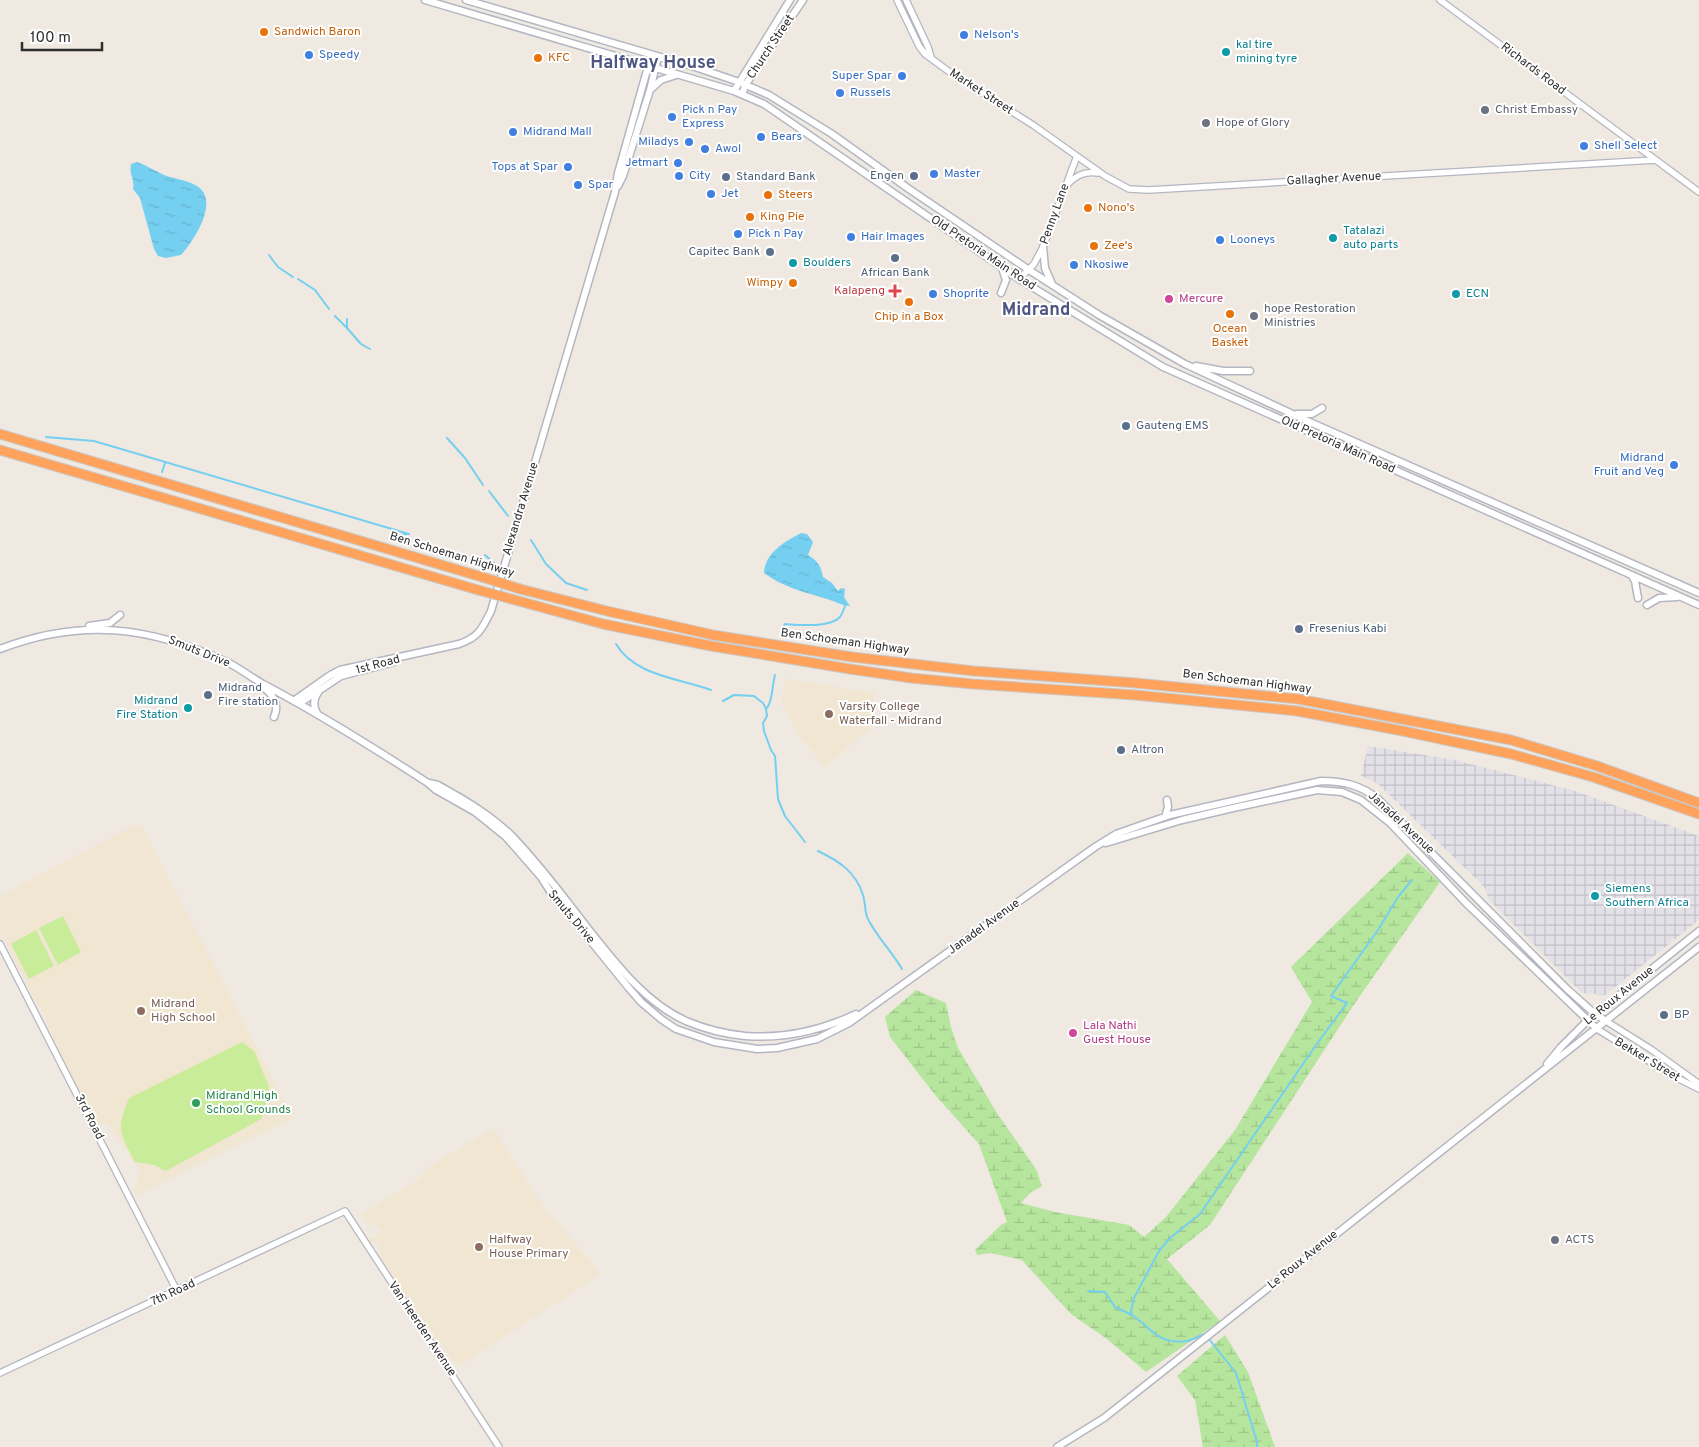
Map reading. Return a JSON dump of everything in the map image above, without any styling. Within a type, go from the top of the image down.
[{"type":"highway","name":"Ben Schoeman Highway","points":[[0,434],[520,589],[607,612],[713,635],[852,657],[965,670],[1145,684],[1298,699],[1511,740],[1597,766],[1699,803]]},
{"type":"highway","name":"Ben Schoeman Highway","points":[[0,450],[478,590],[604,624],[711,646],[850,670],[920,679],[1217,702],[1306,713],[1511,754],[1593,777],[1699,814]]},
{"type":"main road","name":"Old Pretoria Main Road","points":[[425,0],[742,94],[764,104],[1019,279],[1164,366],[1699,605]]},
{"type":"main road","name":"Old Pretoria Main Road","points":[[466,0],[478,2],[743,83],[769,95],[804,115],[914,193],[1029,270],[1099,315],[1185,364],[1288,412],[1699,593]]},
{"type":"main road","name":"Church Street","points":[[742,94],[743,83],[790,0]]},
{"type":"main road","name":"Church Street","points":[[734,92],[743,83],[803,0]]},
{"type":"main road","name":"Alexandra Avenue","points":[[297,702],[329,676],[340,670],[410,656],[466,642],[483,629],[491,611],[615,192],[618,173],[655,56]]},
{"type":"main road","name":"Alexandra Avenue","points":[[615,192],[623,176],[650,90],[652,67]]},
{"type":"main road","points":[[650,90],[661,80],[680,75]]},
{"type":"main road","points":[[1043,248],[1045,268],[1052,284]]},
{"type":"main road","points":[[1001,293],[1006,280],[1002,267]]},
{"type":"main road","points":[[1185,364],[1224,371],[1250,371]]},
{"type":"main road","points":[[1288,412],[1308,414],[1322,408]]},
{"type":"main road","points":[[1632,575],[1638,598]]},
{"type":"main road","points":[[1647,605],[1663,597],[1684,598]]},
{"type":"main road","points":[[71,631],[82,627],[110,623],[120,615]]},
{"type":"main road","name":"Smuts Drive","points":[[0,649],[33,638],[71,631],[110,630],[159,637],[222,660],[317,713],[428,783],[436,790],[474,812],[506,837],[541,877],[555,899],[641,1002],[654,1014],[676,1029],[718,1043]]},
{"type":"main road","name":"1st Road","points":[[321,688],[347,674],[400,661],[410,656]]},
{"type":"main road","points":[[255,680],[275,699],[277,711],[274,717]]},
{"type":"main road","points":[[297,702],[321,688]]},
{"type":"main road","points":[[317,713],[314,704],[315,697],[321,688]]},
{"type":"main road","name":"Janadel Avenue","points":[[718,1043],[757,1049],[790,1046],[817,1039],[834,1031],[873,1006],[1095,847],[1116,834],[1165,817],[1321,780],[1337,781],[1360,787],[1387,807],[1566,988],[1595,1014],[1606,1021]]},
{"type":"main road","name":"Smuts Drive","points":[[428,783],[438,785],[471,804],[494,819],[512,836],[537,864],[617,964],[650,997],[686,1020],[722,1032]]},
{"type":"main road","name":"Janadel Avenue","points":[[1095,847],[1173,822],[1233,808],[1317,790],[1342,792],[1361,800],[1390,823],[1466,903],[1597,1029]]},
{"type":"main road","points":[[1165,817],[1168,807],[1167,800]]},
{"type":"main road","name":"Le Roux Avenue","points":[[1545,1067],[1561,1047],[1587,1021],[1699,931]]},
{"type":"main road","name":"Le Roux Avenue","points":[[1057,1447],[1104,1418],[1699,947]]},
{"type":"main road","name":"Janadel Avenue","points":[[722,1032],[760,1037],[783,1037],[802,1034],[842,1021],[873,1006]]},
{"type":"street","name":"Market Street","points":[[897,0],[919,46],[925,54],[955,76],[1033,125]]},
{"type":"street","points":[[906,0],[931,57]]},
{"type":"street","name":"Richards Road","points":[[1440,0],[1699,192]]},
{"type":"street","name":"Gallagher Avenue","points":[[1033,125],[1105,176],[1129,189],[1149,190],[1655,160]]},
{"type":"street","name":"Penny Lane","points":[[1019,279],[1038,259],[1077,156]]},
{"type":"street","points":[[1064,189],[1072,179],[1081,174],[1097,172],[1105,176]]},
{"type":"street","name":"3rd Road","points":[[0,944],[177,1291]]},
{"type":"street","name":"Bekker Street","points":[[1606,1021],[1652,1050],[1699,1084]]},
{"type":"street","name":"Bekker Street","points":[[1597,1029],[1664,1071],[1699,1089]]},
{"type":"street","name":"7th Road","points":[[0,1373],[345,1212]]},
{"type":"street","name":"Van Heerden Avenue","points":[[345,1212],[499,1447]]},
{"type":"shaded area","name":"Varsity College Waterfall - Midrand","points":[[786,679],[875,693],[869,729],[825,767],[798,734],[781,702]]},
{"type":"shaded area","name":"Siemens Southern Africa","points":[[1368,746],[1455,760],[1575,791],[1699,836],[1699,920],[1605,995],[1582,993],[1489,900],[1485,888],[1470,873],[1377,783],[1361,776]]},
{"type":"shaded area","name":"Midrand High School","points":[[137,824],[142,826],[293,1118],[136,1196],[134,1192],[140,1172],[110,1126],[106,1123],[94,1126],[47,1024],[45,1013],[37,1004],[0,931],[0,896]]},
{"type":"shaded area","name":"Halfway House Primary","points":[[493,1128],[545,1209],[599,1271],[599,1275],[461,1365],[454,1362],[423,1319],[387,1266],[380,1254],[376,1241],[368,1245],[366,1242],[381,1232],[374,1222],[368,1226],[362,1214],[417,1180],[430,1166]]},
{"type":"green space","points":[[1408,853],[1440,882],[1355,1003],[1210,1225],[1167,1259],[1220,1321],[1146,1372],[1107,1339],[1071,1314],[1022,1260],[991,1253],[977,1255],[975,1250],[1001,1225],[1007,1222],[979,1144],[936,1096],[890,1037],[885,1017],[916,990],[946,1003],[958,1048],[997,1113],[1036,1169],[1042,1186],[1030,1193],[1021,1203],[1055,1212],[1129,1225],[1144,1237],[1166,1217],[1235,1130],[1312,1002],[1291,967]]},
{"type":"green space","points":[[63,916],[81,952],[58,965],[39,928]]},
{"type":"green space","points":[[36,930],[54,966],[29,979],[11,944]]},
{"type":"green space","name":"Midrand High School Grounds","points":[[242,1042],[254,1051],[269,1087],[261,1119],[166,1171],[154,1165],[135,1162],[125,1144],[121,1131],[122,1118],[129,1098]]},
{"type":"green space","points":[[1225,1335],[1248,1372],[1275,1447],[1203,1447],[1195,1400],[1177,1376]]},
{"type":"water","points":[[137,162],[166,176],[191,183],[203,191],[206,199],[206,209],[203,220],[181,255],[166,258],[158,256],[154,249],[140,198],[133,189],[131,164]]},
{"type":"water","points":[[801,533],[807,534],[813,542],[808,555],[818,564],[823,577],[832,583],[838,591],[841,588],[845,589],[844,597],[850,606],[794,589],[764,573],[768,560],[776,549]]},
{"type":"waterway","points":[[269,255],[278,267],[293,277]]},
{"type":"waterway","points":[[298,279],[315,290],[329,309]]},
{"type":"waterway","points":[[335,316],[347,328]]},
{"type":"waterway","points":[[347,319],[347,328],[361,344],[370,349]]},
{"type":"waterway","points":[[46,437],[94,441],[409,534]]},
{"type":"waterway","points":[[447,438],[465,458],[483,485]]},
{"type":"waterway","points":[[162,472],[165,463]]},
{"type":"waterway","points":[[489,491],[508,516]]},
{"type":"waterway","points":[[393,536],[407,534]]},
{"type":"waterway","points":[[531,540],[546,564],[566,583],[587,590]]},
{"type":"waterway","points":[[485,555],[495,564]]},
{"type":"waterway","points":[[781,632],[785,624],[814,625],[829,623],[840,617],[845,606]]},
{"type":"waterway","points":[[616,644],[624,655],[646,669],[711,690]]},
{"type":"waterway","points":[[767,708],[775,675]]},
{"type":"waterway","points":[[723,701],[734,695],[754,696],[763,703],[767,716],[763,723],[764,731],[775,756],[778,799],[785,816],[805,842]]},
{"type":"waterway","points":[[818,851],[840,863],[856,880],[863,895],[866,915],[869,921],[902,969]]},
{"type":"waterway","points":[[1257,1447],[1236,1373],[1205,1334],[1192,1340],[1177,1342],[1169,1341],[1156,1335],[1132,1315],[1134,1298],[1159,1251],[1170,1238],[1200,1214],[1347,1003],[1331,996],[1378,930],[1398,897],[1412,880]]},
{"type":"waterway","points":[[1088,1291],[1105,1292],[1115,1307],[1132,1315]]},
{"type":"place","name":"Sandwich Baron","points":[[264,32]]},
{"type":"place","name":"Nelson's","points":[[964,35]]},
{"type":"place","name":"kal tire mining tyre","points":[[1226,52]]},
{"type":"place","name":"Speedy","points":[[309,55]]},
{"type":"place","name":"KFC","points":[[538,58]]},
{"type":"place","name":"Super Spar","points":[[902,76]]},
{"type":"place","name":"Russels","points":[[840,93]]},
{"type":"place","name":"Christ Embassy","points":[[1485,110]]},
{"type":"place","name":"Pick n Pay Express","points":[[672,117]]},
{"type":"place","name":"Hope of Glory","points":[[1206,123]]},
{"type":"place","name":"Midrand Mall","points":[[513,132]]},
{"type":"place","name":"Bears","points":[[761,137]]},
{"type":"place","name":"Miladys","points":[[689,142]]},
{"type":"place","name":"Shell Select","points":[[1584,146]]},
{"type":"place","name":"Awol","points":[[705,149]]},
{"type":"place","name":"Jetmart","points":[[678,163]]},
{"type":"place","name":"Tops at Spar","points":[[568,167]]},
{"type":"place","name":"Master","points":[[934,174]]},
{"type":"place","name":"City","points":[[679,176]]},
{"type":"place","name":"Engen","points":[[914,176]]},
{"type":"place","name":"Standard Bank","points":[[726,177]]},
{"type":"place","name":"Spar","points":[[578,185]]},
{"type":"place","name":"Jet","points":[[711,194]]},
{"type":"place","name":"Steers","points":[[768,195]]},
{"type":"place","name":"Nono's","points":[[1088,208]]},
{"type":"place","name":"King Pie","points":[[750,217]]},
{"type":"place","name":"Pick n Pay","points":[[738,234]]},
{"type":"place","name":"Hair Images","points":[[851,237]]},
{"type":"place","name":"Tatalazi auto parts","points":[[1333,238]]},
{"type":"place","name":"Looneys","points":[[1220,240]]},
{"type":"place","name":"Zee's","points":[[1094,246]]},
{"type":"place","name":"Capitec Bank","points":[[770,252]]},
{"type":"place","name":"African Bank","points":[[895,258]]},
{"type":"place","name":"Boulders","points":[[793,263]]},
{"type":"place","name":"Nkosiwe","points":[[1074,265]]},
{"type":"place","name":"Wimpy","points":[[793,283]]},
{"type":"place","name":"Kalapeng","points":[[895,291]]},
{"type":"place","name":"Shoprite","points":[[933,294]]},
{"type":"place","name":"ECN","points":[[1456,294]]},
{"type":"place","name":"Mercure","points":[[1169,299]]},
{"type":"place","name":"Chip in a Box","points":[[909,302]]},
{"type":"place","name":"Ocean Basket","points":[[1230,314]]},
{"type":"place","name":"hope Restoration Ministries","points":[[1254,316]]},
{"type":"place","name":"Gauteng EMS","points":[[1126,426]]},
{"type":"place","name":"Midrand Fruit and Veg","points":[[1674,465]]},
{"type":"place","name":"Fresenius Kabi","points":[[1299,629]]},
{"type":"place","name":"Midrand Fire station","points":[[208,695]]},
{"type":"place","name":"Midrand Fire Station","points":[[188,708]]},
{"type":"place","name":"Varsity College Waterfall - Midrand","points":[[829,714]]},
{"type":"place","name":"Altron","points":[[1121,750]]},
{"type":"place","name":"Siemens Southern Africa","points":[[1595,896]]},
{"type":"place","name":"Midrand High School","points":[[141,1011]]},
{"type":"place","name":"BP","points":[[1664,1015]]},
{"type":"place","name":"Lala Nathi Guest House","points":[[1073,1033]]},
{"type":"place","name":"Midrand High School Grounds","points":[[196,1103]]},
{"type":"place","name":"ACTS","points":[[1555,1240]]},
{"type":"place","name":"Halfway House Primary","points":[[479,1247]]},
{"type":"district","name":"Halfway House","points":[[653,63]]},
{"type":"district","name":"Midrand","points":[[1036,310]]}]
